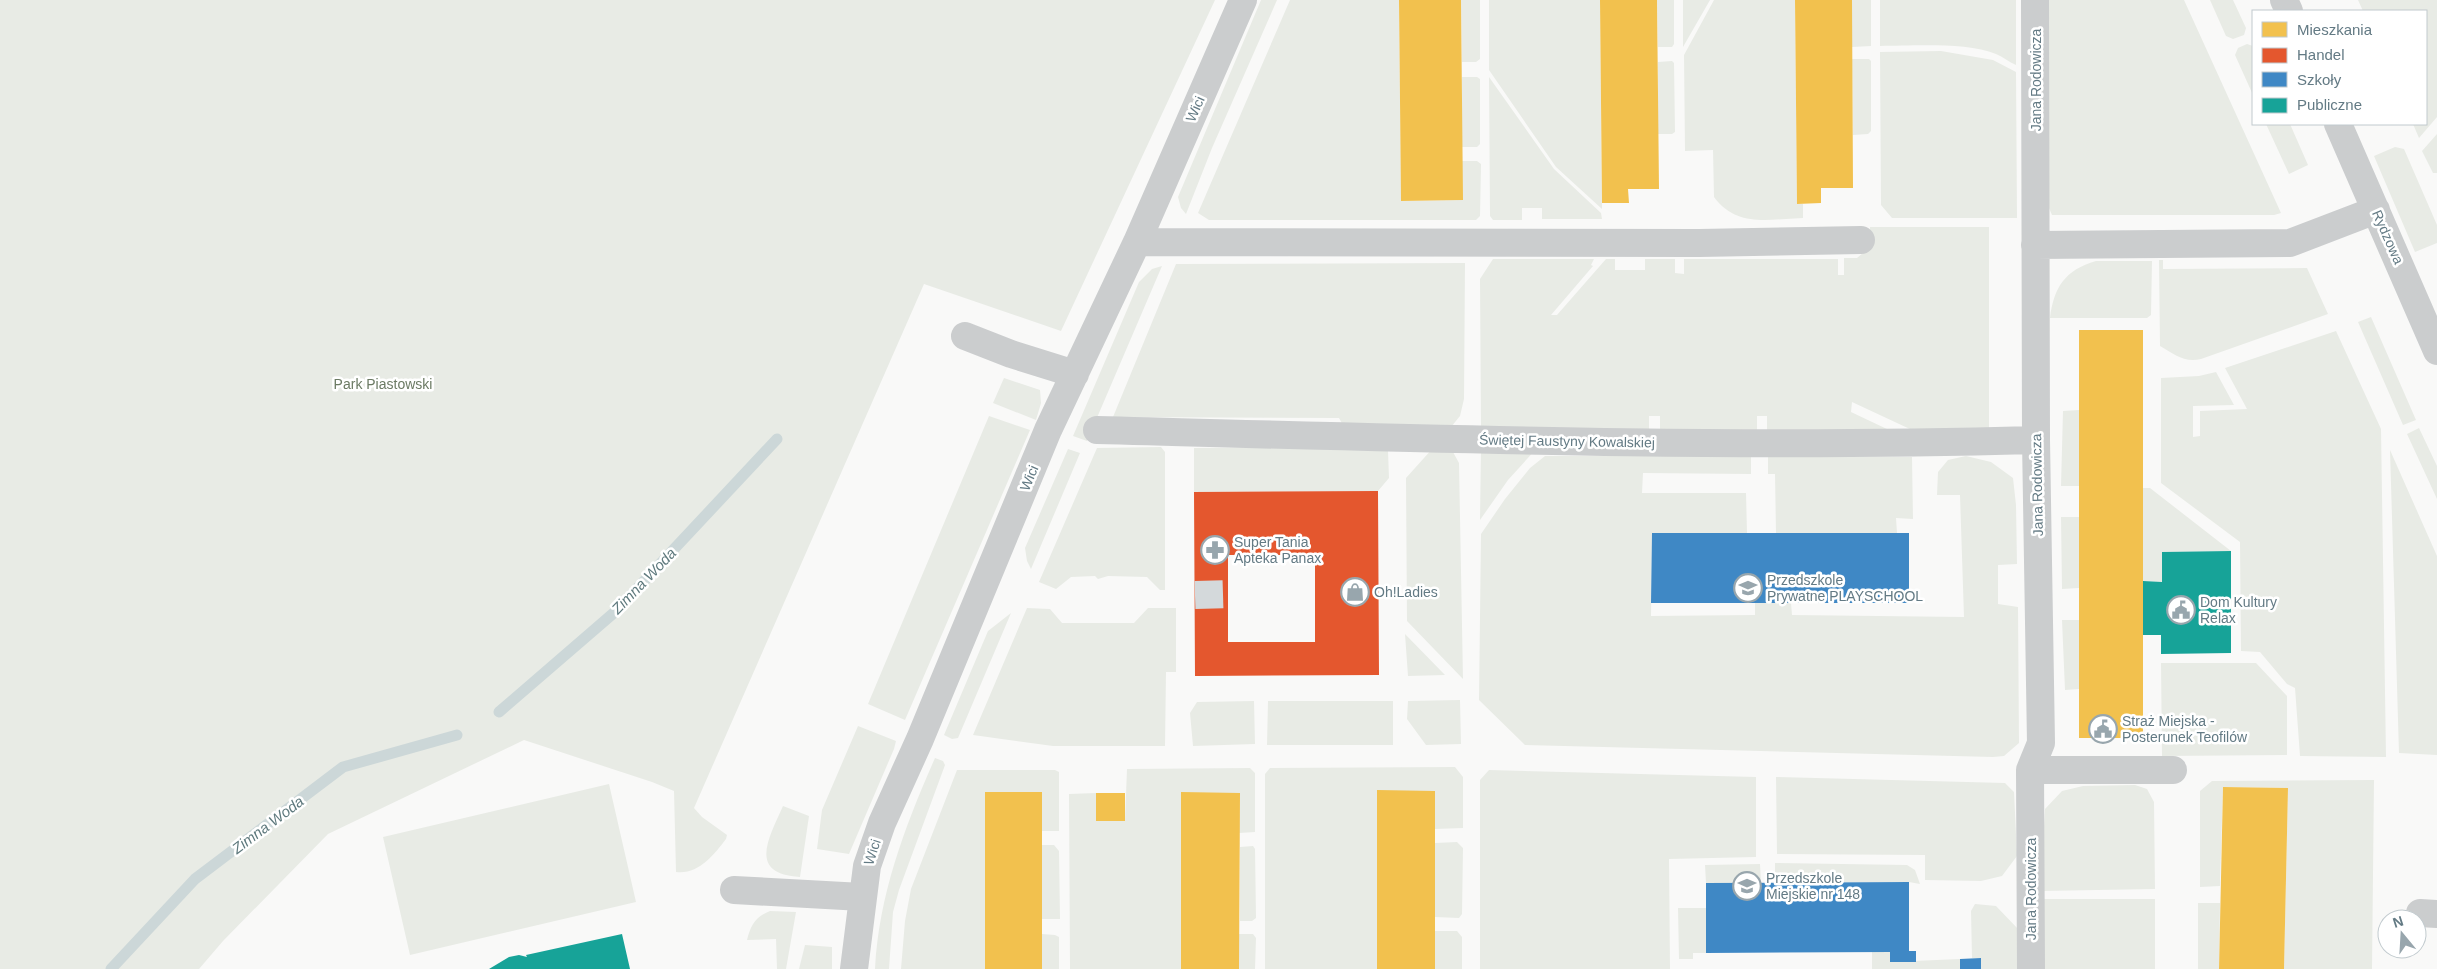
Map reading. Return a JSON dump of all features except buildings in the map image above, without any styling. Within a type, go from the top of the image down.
[{"type":"street","name":"Wici","points":[[854,969],[867,866],[882,823],[920,739],[1048,430],[1137,242],[1243,0]]},
{"type":"street","name":"Jana Rodowicza","points":[[2032,969],[2030,770],[2041,743],[2036,440],[2035,0]]},
{"type":"street","name":"Rydzowa","points":[[2338,125],[2437,351]]},
{"type":"street","points":[[2035,245],[2290,243],[2376,210]]},
{"type":"street","points":[[1137,242],[1699,243],[1861,240]]},
{"type":"street","points":[[966,336],[1012,354],[1075,374]]},
{"type":"street","name":"Świętej Faustyny Kowalskiej","points":[[1097,430],[1538,441],[1927,443],[2036,440]]},
{"type":"street","points":[[2030,770],[2173,770]]},
{"type":"street","points":[[734,890],[862,898]]},
{"type":"green space","name":"Park Piastowski","points":[[0,0],[1215,0],[1061,331],[924,284],[694,808],[702,817],[727,835],[726,839],[705,863],[691,870],[676,872],[674,791],[524,740],[328,834],[223,941],[199,969],[0,969]]},
{"type":"green space","points":[[1261,0],[1277,0],[1212,148],[1186,214],[1181,208],[1178,197]]},
{"type":"green space","points":[[1290,0],[1399,0],[1401,201],[1462,200],[1462,161],[1477,161],[1481,164],[1480,216],[1476,220],[1209,220],[1198,213]]},
{"type":"green space","points":[[1461,0],[1480,0],[1480,59],[1476,62],[1462,62]]},
{"type":"green space","points":[[1489,0],[1600,0],[1602,209],[1556,167],[1489,70]]},
{"type":"green space","points":[[1657,0],[1674,0],[1674,44],[1672,47],[1658,47]]},
{"type":"green space","points":[[1683,0],[1710,0],[1683,47]]},
{"type":"green space","points":[[1714,0],[1795,0],[1797,204],[1803,204],[1803,218],[1766,220],[1743,218],[1733,214],[1714,197],[1713,150],[1685,151],[1684,55]]},
{"type":"green space","points":[[1852,0],[1871,0],[1871,46],[1852,47]]},
{"type":"green space","points":[[1880,0],[2016,0],[2016,65],[1996,54],[1970,48],[1955,46],[1880,46]]},
{"type":"green space","points":[[2047,0],[2184,0],[2281,213],[2274,215],[2052,215],[2049,208]]},
{"type":"green space","points":[[2210,0],[2233,0],[2246,28],[2244,35],[2233,39],[2226,36]]},
{"type":"green space","points":[[2358,0],[2437,0],[2437,117],[2419,138],[2413,125],[2427,125],[2427,10],[2363,10]]},
{"type":"green space","points":[[2247,44],[2252,46],[2252,93],[2235,55],[2238,48]]},
{"type":"green space","points":[[1941,51],[1993,60],[2016,72],[2017,218],[1892,218],[1881,205],[1880,52]]},
{"type":"green space","points":[[1852,59],[1869,59],[1871,61],[1871,131],[1868,134],[1853,135]]},
{"type":"green space","points":[[1672,61],[1674,63],[1675,132],[1672,134],[1658,134],[1658,62]]},
{"type":"green space","points":[[1462,77],[1477,77],[1480,79],[1480,144],[1477,147],[1462,147]]},
{"type":"green space","points":[[1489,77],[1554,169],[1601,213],[1602,219],[1542,219],[1542,208],[1522,208],[1522,220],[1493,220],[1490,216]]},
{"type":"green space","points":[[2266,125],[2290,125],[2308,165],[2289,174]]},
{"type":"green space","points":[[2437,134],[2437,173],[2433,173],[2422,151]]},
{"type":"green space","points":[[2395,147],[2404,149],[2437,225],[2437,243],[2415,252],[2374,156]]},
{"type":"green space","points":[[1870,227],[1989,227],[1989,430],[1912,430],[1852,402],[1851,412],[1889,430],[1767,430],[1767,416],[1757,416],[1757,430],[1660,430],[1660,416],[1649,416],[1649,429],[1481,428],[1480,279],[1493,259],[1594,259],[1591,265],[1593,266],[1551,315],[1557,315],[1606,259],[1615,259],[1615,270],[1645,270],[1645,259],[1675,259],[1675,273],[1684,274],[1684,259],[1838,259],[1838,275],[1844,275],[1844,258],[1857,258],[1869,248]]},
{"type":"green space","points":[[2159,260],[2163,260],[2163,269],[2307,268],[2328,314],[2201,359],[2184,359],[2160,346]]},
{"type":"green space","points":[[2096,261],[2152,261],[2151,315],[2147,318],[2050,318],[2055,297],[2063,281],[2076,269]]},
{"type":"green space","points":[[1465,263],[1464,399],[1460,416],[1451,427],[1347,432],[1339,418],[1113,417],[1176,264]]},
{"type":"green space","points":[[1162,266],[1087,441],[1073,436],[1139,282],[1152,269]]},
{"type":"green space","points":[[2371,317],[2416,420],[2403,425],[2358,322]]},
{"type":"green space","points":[[2336,331],[2381,429],[2386,757],[2300,756],[2295,688],[2287,684],[2260,652],[2241,651],[2240,542],[2161,483],[2161,378],[2199,376],[2216,372],[2234,405],[2193,406],[2193,437],[2200,436],[2200,411],[2247,409],[2225,368]]},
{"type":"green space","points":[[1004,378],[1040,390],[1041,403],[1036,420],[993,403]]},
{"type":"green space","points":[[2079,410],[2079,486],[2061,486],[2063,411]]},
{"type":"green space","points":[[989,416],[1030,430],[905,720],[868,704]]},
{"type":"green space","points":[[2419,428],[2437,466],[2437,499],[2407,434]]},
{"type":"green space","points":[[1384,446],[1388,451],[1389,478],[1378,491],[1194,492],[1194,448]]},
{"type":"green space","points":[[1161,447],[1165,452],[1165,590],[1160,590],[1147,577],[1108,576],[1098,579],[1095,576],[1071,577],[1056,589],[1039,582],[1097,448]]},
{"type":"green space","points":[[1433,448],[1453,452],[1459,463],[1463,679],[1407,621],[1406,478]]},
{"type":"green space","points":[[1481,448],[1537,448],[1508,480],[1480,520]]},
{"type":"green space","points":[[1068,449],[1080,453],[1031,569],[1027,561],[1025,548]]},
{"type":"green space","points":[[2390,450],[2437,556],[2437,755],[2399,753]]},
{"type":"green space","name":"Przedszkole Prywatne PLAYSCHOOL","points":[[1545,456],[1751,456],[1751,474],[1643,473],[1642,493],[1746,493],[1747,533],[1652,533],[1651,616],[1755,615],[1755,603],[1791,603],[1792,615],[1964,617],[1960,495],[1937,495],[1938,472],[1948,460],[1966,456],[1991,462],[2013,478],[2016,505],[2017,564],[1998,565],[1998,604],[2018,607],[2019,743],[2004,756],[1993,757],[1525,745],[1479,700],[1481,534],[1505,499],[1530,468]]},
{"type":"green space","points":[[1768,456],[1912,457],[1913,519],[1896,518],[1897,533],[1776,533],[1775,474],[1768,474]]},
{"type":"green space","points":[[2143,488],[2150,488],[2231,551],[2162,552],[2162,582],[2143,581]]},
{"type":"green space","points":[[2061,517],[2079,517],[2079,588],[2062,589]]},
{"type":"green space","points":[[1027,608],[1050,609],[1062,623],[1134,623],[1148,608],[1176,608],[1176,672],[1166,672],[1165,746],[1053,746],[973,735]]},
{"type":"green space","points":[[1011,613],[958,738],[952,739],[944,735],[988,631]]},
{"type":"green space","points":[[2062,620],[2079,620],[2079,689],[2065,690]]},
{"type":"green space","points":[[1405,634],[1445,675],[1408,676]]},
{"type":"green space","points":[[2161,663],[2256,663],[2287,696],[2287,755],[2162,756]]},
{"type":"green space","points":[[1460,700],[1461,744],[1426,745],[1407,719],[1408,701]]},
{"type":"green space","points":[[1254,701],[1255,744],[1193,746],[1190,713],[1197,702]]},
{"type":"green space","points":[[1268,701],[1393,701],[1393,745],[1267,745]]},
{"type":"green space","points":[[858,726],[896,741],[894,749],[849,854],[817,849],[822,810]]},
{"type":"green space","points":[[935,758],[943,761],[945,765],[899,890],[893,912],[889,969],[875,969],[877,941],[882,914],[895,861]]},
{"type":"green space","points":[[1455,767],[1463,777],[1463,828],[1435,829],[1434,791],[1377,791],[1377,969],[1265,969],[1265,774],[1270,768]]},
{"type":"green space","points":[[1250,768],[1255,773],[1255,832],[1239,833],[1240,793],[1181,793],[1181,969],[1070,969],[1069,794],[1096,793],[1096,821],[1125,821],[1127,769]]},
{"type":"green space","points":[[957,770],[1055,770],[1059,772],[1059,831],[1042,831],[985,969],[901,969],[905,921],[911,889]]},
{"type":"green space","points":[[1489,770],[1756,777],[1756,857],[1669,859],[1670,969],[1480,969],[1480,780]]},
{"type":"green space","points":[[1776,777],[2005,783],[2014,792],[2017,856],[2002,876],[1981,881],[1925,880],[1925,855],[1777,854]]},
{"type":"green space","points":[[2374,780],[2372,969],[2284,969],[2288,788],[2223,787],[2220,886],[2200,887],[2200,791],[2212,781]]},
{"type":"green space","points":[[609,784],[636,902],[410,955],[383,837]]},
{"type":"green space","points":[[2135,785],[2147,789],[2154,802],[2155,889],[2040,891],[2045,809],[2062,791],[2083,786]]},
{"type":"green space","points":[[783,806],[809,816],[800,877],[783,874],[773,869],[768,862],[766,852],[768,842]]},
{"type":"green space","points":[[1457,842],[1463,848],[1462,914],[1459,918],[1435,917],[1435,843]]},
{"type":"green space","points":[[1042,845],[1054,845],[1059,851],[1060,919],[1042,919]]},
{"type":"green space","points":[[1253,846],[1255,849],[1256,918],[1252,921],[1240,921],[1240,847]]},
{"type":"green space","points":[[1775,863],[1907,865],[1915,870],[1920,884],[1909,882],[1775,883]]},
{"type":"green space","points":[[1760,864],[1761,883],[1706,883],[1705,865]]},
{"type":"green space","points":[[2039,899],[2155,899],[2155,969],[2040,969]]},
{"type":"green space","points":[[2198,903],[2220,903],[2219,969],[2198,969]]},
{"type":"green space","points":[[1975,904],[1996,906],[2019,930],[2019,969],[1981,969],[1981,958],[1972,958],[1971,911]]},
{"type":"green space","points":[[1678,908],[1706,908],[1706,953],[1693,953],[1693,959],[1679,959]]},
{"type":"green space","points":[[770,911],[796,912],[786,969],[777,969],[776,939],[747,940],[754,922]]},
{"type":"green space","points":[[1435,931],[1457,931],[1462,937],[1462,969],[1435,969]]},
{"type":"green space","points":[[1042,934],[1059,937],[1059,969],[1042,969]]},
{"type":"green space","points":[[1239,934],[1253,934],[1256,938],[1255,969],[1239,969]]},
{"type":"green space","points":[[805,945],[832,947],[832,969],[799,969]]},
{"type":"green space","points":[[1872,951],[1890,952],[1890,962],[1960,959],[1960,969],[1872,969]]},
{"type":"waterway","name":"Zimna Woda","points":[[499,712],[616,611],[777,439]]},
{"type":"waterway","name":"Zimna Woda","points":[[111,969],[195,879],[343,767],[457,735]]},
{"type":"tunnel","points":[[1195,595],[1228,594]]},
{"type":"place","name":"Super Tania Apteka Panax","points":[[1215,550]]},
{"type":"place","name":"Przedszkole Prywatne PLAYSCHOOL","points":[[1748,588]]},
{"type":"place","name":"Oh!Ladies","points":[[1355,592]]},
{"type":"place","name":"Dom Kultury Relax","points":[[2181,610]]},
{"type":"place","name":"Straż Miejska - Posterunek Teofilów","points":[[2103,729]]},
{"type":"place","name":"Przedszkole Miejskie nr 148","points":[[1747,886]]}]
